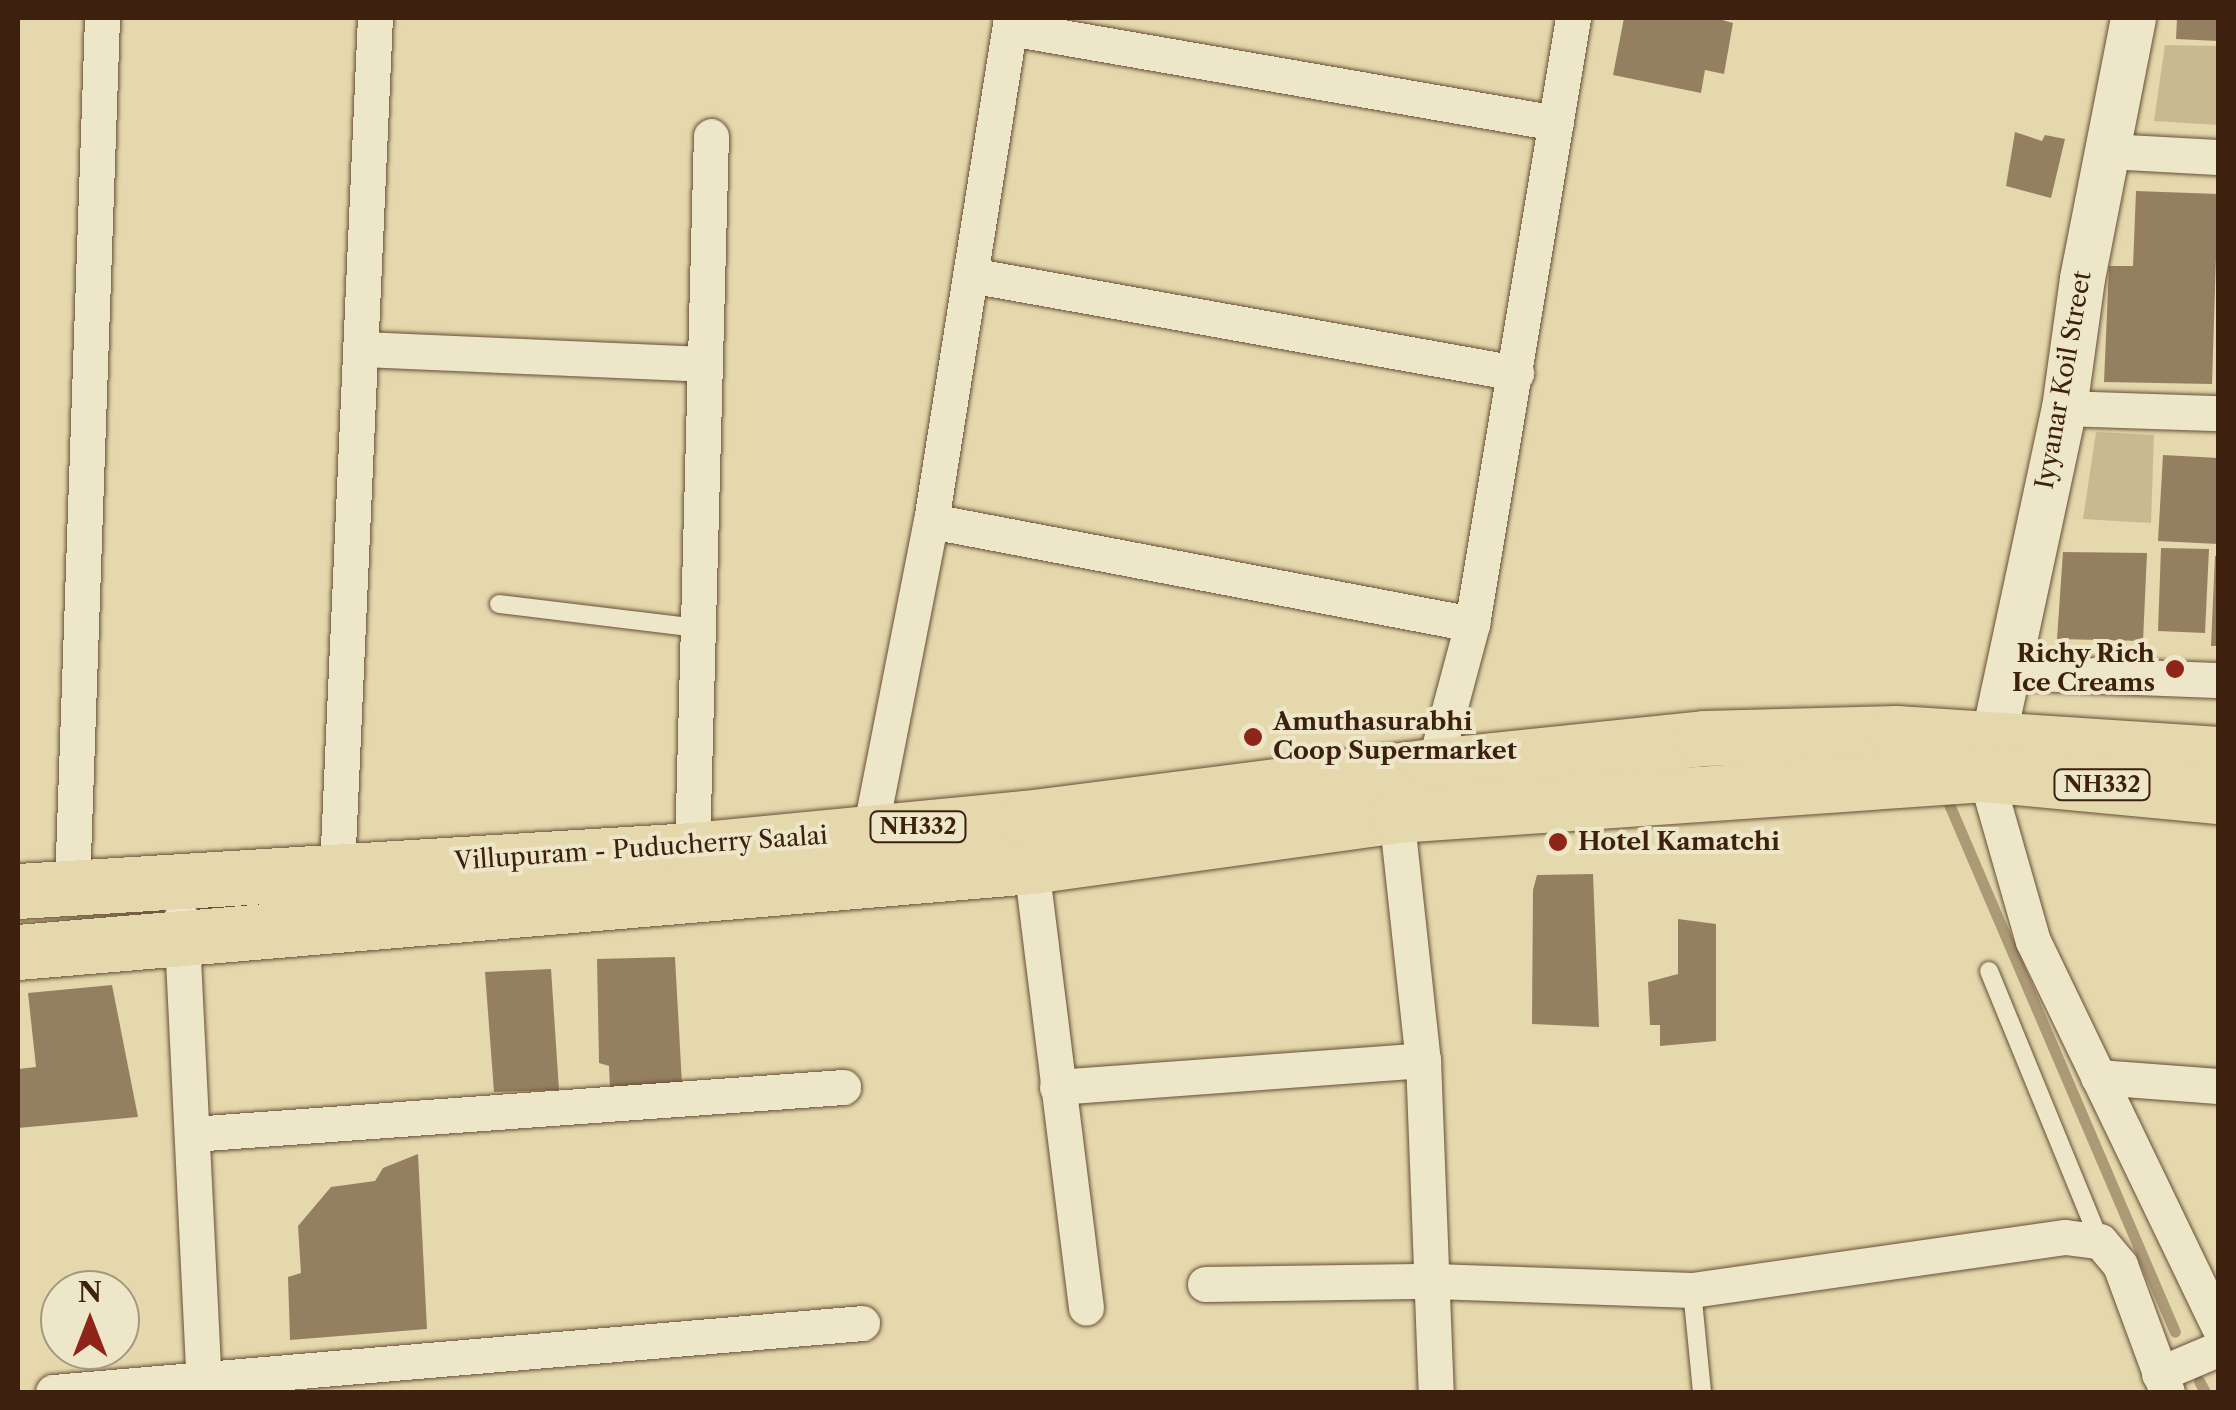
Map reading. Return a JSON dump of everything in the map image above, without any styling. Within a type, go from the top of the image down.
[{"type":"highway","name":"NH332","points":[[1990,758],[2218,754]]},
{"type":"highway","points":[[18,952],[1032,866],[1408,785],[1990,758]]},
{"type":"highway","name":"NH332","points":[[1990,758],[2218,796]]},
{"type":"highway","name":"Villupuram - Puducherry Saalai","points":[[18,891],[692,850],[1408,785]]},
{"type":"street","points":[[72,886],[102,18]]},
{"type":"street","points":[[337,870],[376,18]]},
{"type":"street","points":[[1436,1392],[1434,1281],[1408,785],[1472,624],[1573,18]]},
{"type":"street","name":"Iyyanar Koil Street","points":[[1990,758],[2005,672],[2064,408],[2082,278],[2133,18]]},
{"type":"street","points":[[870,832],[931,522],[1011,23],[1556,124]]},
{"type":"street","points":[[692,850],[712,136]]},
{"type":"street","points":[[2107,150],[2218,157]]},
{"type":"street","points":[[970,275],[1516,373]]},
{"type":"street","points":[[363,348],[704,364]]},
{"type":"street","points":[[2064,408],[2218,413]]},
{"type":"street","points":[[931,522],[1472,624]]},
{"type":"street","points":[[2005,672],[2218,680]]},
{"type":"street","points":[[1990,758],[2033,942],[2218,1326]]},
{"type":"street","points":[[1032,866],[1086,1308]]},
{"type":"street","points":[[179,882],[204,1386]]},
{"type":"street","points":[[1057,1087],[1423,1060]]},
{"type":"street","points":[[2098,1077],[2218,1086]]},
{"type":"street","points":[[192,1134],[843,1087]]},
{"type":"street","points":[[1206,1284],[1434,1281],[1692,1290],[2065,1236],[2100,1241],[2120,1265],[2163,1384],[2218,1349]]},
{"type":"street","points":[[53,1392],[204,1386],[862,1323]]},
{"type":"lane","points":[[498,604],[697,628]]},
{"type":"lane","points":[[1989,970],[2100,1241]]},
{"type":"lane","points":[[1692,1290],[1702,1392]]},
{"type":"shaded area","points":[[2165,45],[2218,46],[2218,125],[2154,121]]},
{"type":"shaded area","points":[[2096,432],[2154,435],[2151,523],[2083,519]]},
{"type":"building","points":[[1624,18],[1715,18],[1733,23],[1724,74],[1705,70],[1701,93],[1613,75]]},
{"type":"building","points":[[2177,18],[2218,18],[2218,41],[2176,39]]},
{"type":"building","points":[[2015,132],[2042,141],[2045,135],[2065,139],[2051,198],[2006,186]]},
{"type":"building","points":[[2136,191],[2218,194],[2212,384],[2104,382],[2109,266],[2133,266]]},
{"type":"building","points":[[2163,455],[2218,458],[2218,544],[2158,541]]},
{"type":"building","points":[[2161,548],[2209,549],[2205,633],[2158,631]]},
{"type":"building","points":[[2063,552],[2147,553],[2143,641],[2057,639]]},
{"type":"building","points":[[2215,556],[2218,646],[2211,646]]},
{"type":"building","points":[[1593,874],[1599,1027],[1532,1024],[1533,890],[1537,875]]},
{"type":"building","points":[[1678,919],[1716,924],[1716,1041],[1660,1046],[1660,1025],[1650,1025],[1648,982],[1678,974]]},
{"type":"building","points":[[675,957],[682,1084],[610,1089],[609,1066],[599,1063],[597,959]]},
{"type":"building","points":[[551,969],[559,1090],[494,1092],[485,972]]},
{"type":"building","points":[[112,985],[138,1117],[18,1128],[18,1069],[36,1067],[28,993]]},
{"type":"building","points":[[418,1154],[427,1329],[290,1340],[288,1277],[301,1273],[298,1226],[331,1187],[375,1181],[383,1168]]},
{"type":"waterway","points":[[1949,804],[2175,1332]]},
{"type":"waterway","points":[[2199,1381],[2205,1392]]},
{"type":"place","name":"Richy Rich Ice Creams","points":[[2175,669]]},
{"type":"place","name":"Amuthasurabhi Coop Supermarket","points":[[1253,737]]},
{"type":"place","name":"Hotel Kamatchi","points":[[1558,842]]}]
